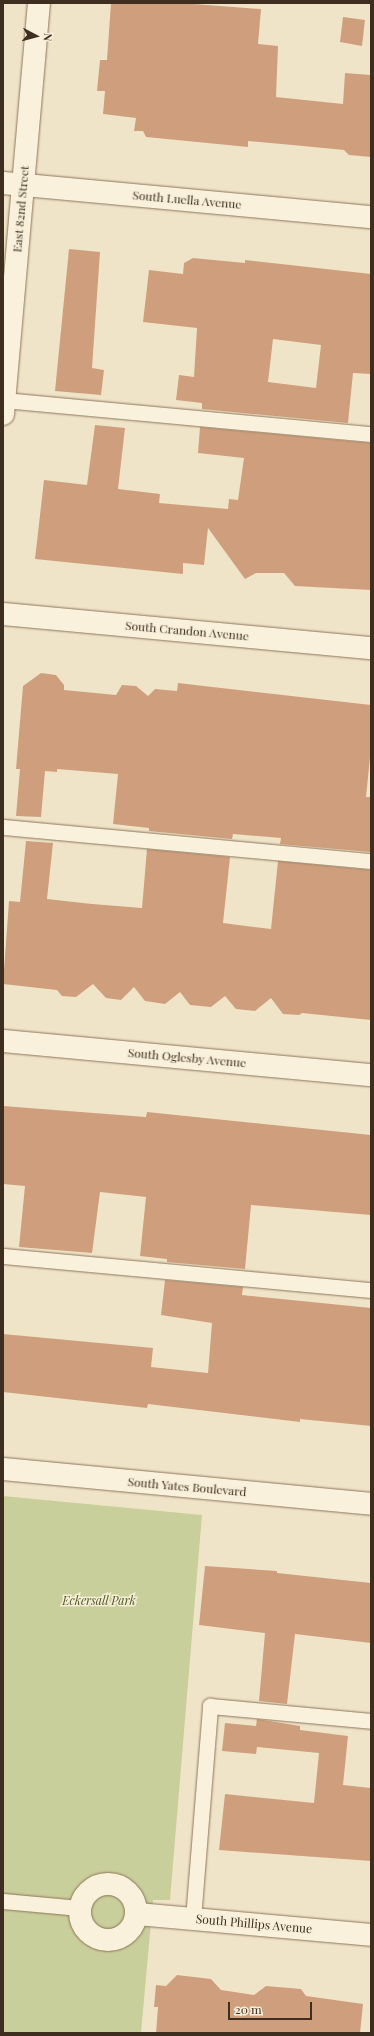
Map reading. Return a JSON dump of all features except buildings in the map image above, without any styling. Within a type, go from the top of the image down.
[{"type":"street","name":"East 82nd Street","points":[[3,405],[13,184],[39,3]]},
{"type":"street","name":"South Luella Avenue","points":[[13,184],[371,217]]},
{"type":"street","name":"South Crandon Avenue","points":[[3,614],[371,648]]},
{"type":"street","name":"South Oglesby Avenue","points":[[3,1041],[371,1075]]},
{"type":"street","name":"South Yates Boulevard","points":[[3,1469],[371,1504]]},
{"type":"street","points":[[116,1884],[132,1895],[137,1914],[134,1922],[126,1933],[115,1940],[105,1940],[89,1933],[80,1917],[80,1908],[89,1891],[97,1886],[116,1884]]},
{"type":"street","name":"South Phillips Avenue","points":[[137,1914],[371,1935]]},
{"type":"lane","points":[[3,405],[371,434]]},
{"type":"lane","points":[[3,827],[371,861]]},
{"type":"lane","points":[[3,1256],[371,1290]]},
{"type":"lane","points":[[193,1919],[210,1706],[371,1721]]},
{"type":"lane","points":[[3,1901],[80,1908]]},
{"type":"green space","name":"Eckersall Park","points":[[3,1496],[202,1515],[170,1900],[153,1900],[141,2033],[3,2033]]}]
